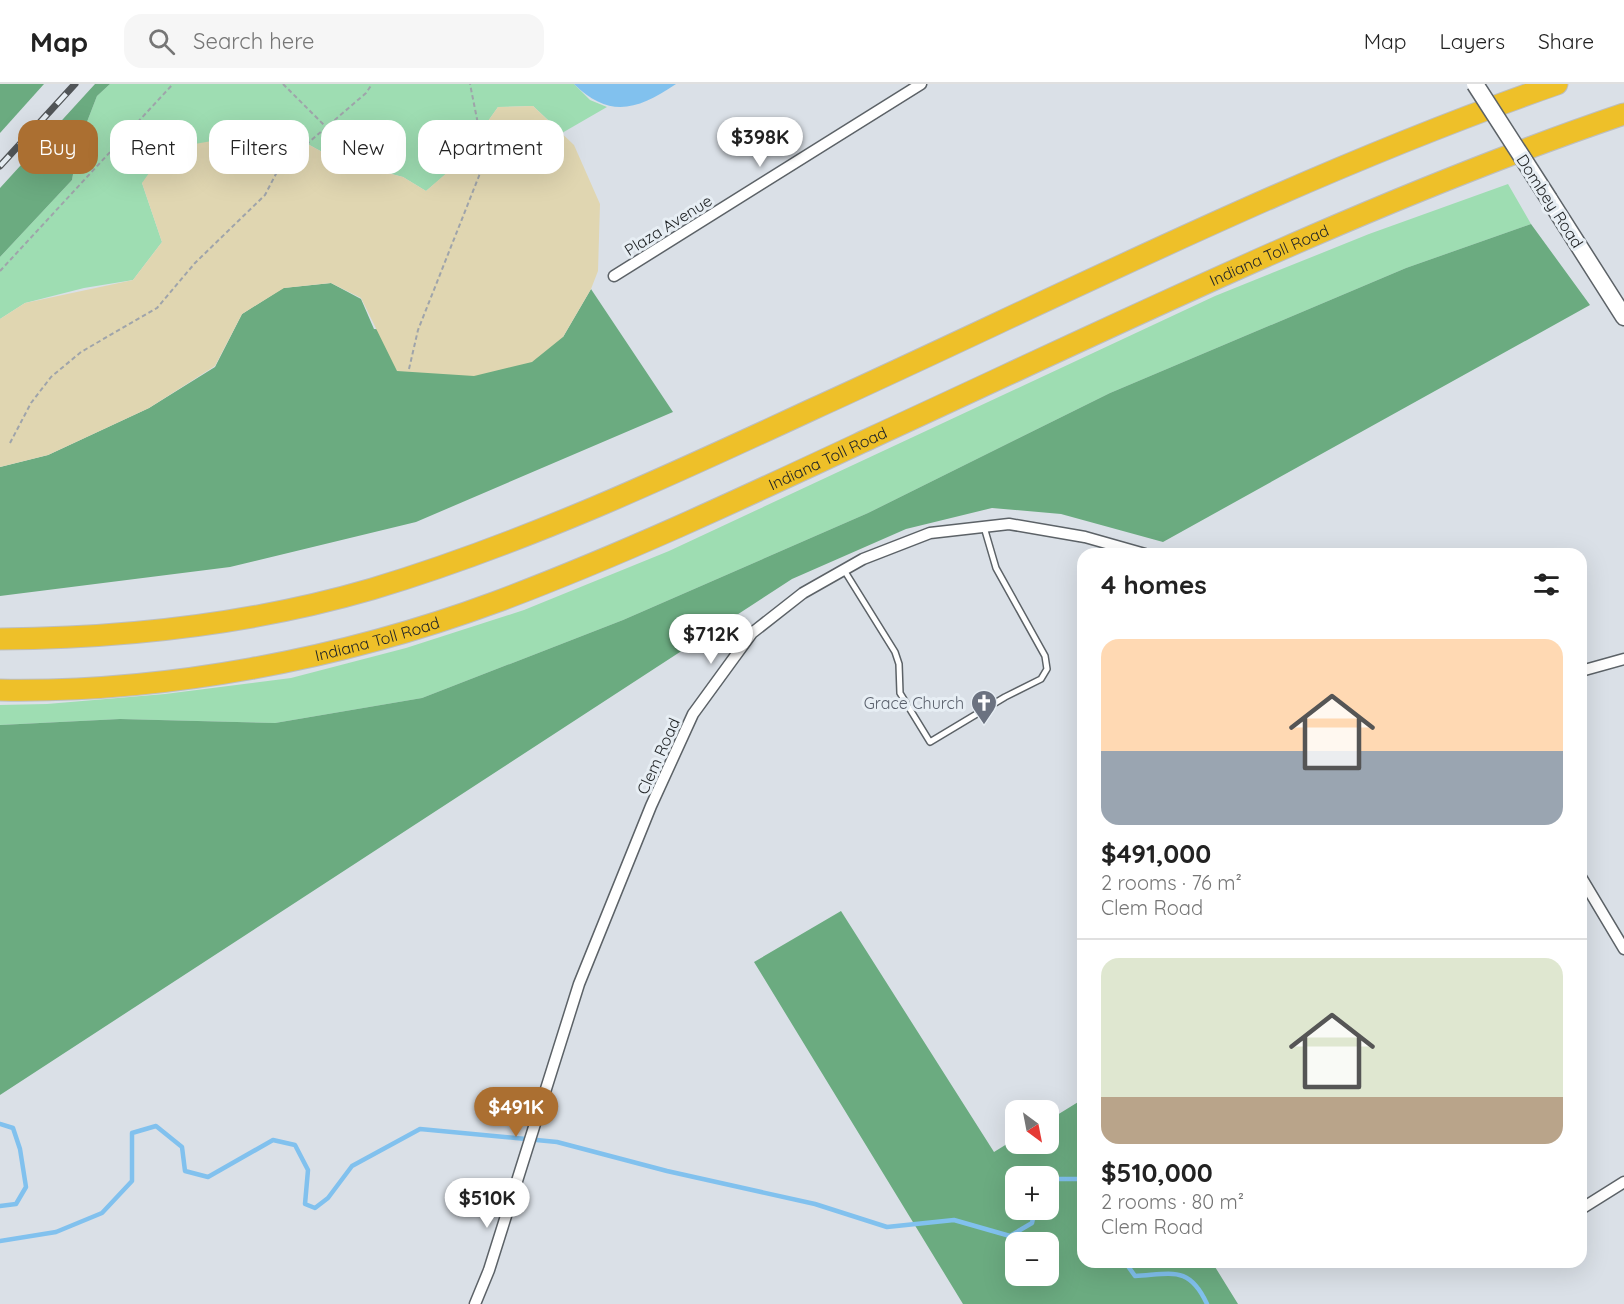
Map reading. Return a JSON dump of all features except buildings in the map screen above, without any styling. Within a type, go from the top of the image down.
[{"type":"highway","points":[[1528,94],[1548,84]]},
{"type":"highway","points":[[0,639],[83,637],[174,628],[281,611],[368,590],[468,558],[569,520],[1274,197],[1557,84]]},
{"type":"highway","name":"Indiana Toll Road","points":[[0,690],[101,686],[214,674],[303,658],[386,638],[492,604],[592,565],[710,513],[1186,292],[1434,185],[1624,114]]},
{"type":"highway","points":[[1434,185],[1624,129]]},
{"type":"street","name":"Plaza Avenue","points":[[614,276],[921,84]]},
{"type":"street","name":"Dombey Road","points":[[1475,84],[1624,317]]},
{"type":"street","name":"Clem Road","points":[[476,1304],[579,984],[651,806],[693,714],[752,633],[803,593],[843,570],[863,559],[930,533],[1009,524],[1085,537],[1124,548]]},
{"type":"street","points":[[1587,668],[1624,658]]},
{"type":"street","points":[[1587,887],[1624,949]]},
{"type":"street","points":[[1587,1205],[1624,1182]]},
{"type":"lane","points":[[843,570],[895,652],[899,664],[900,693],[930,742],[1005,697],[1041,679],[1047,669],[1045,656],[996,568],[984,527]]},
{"type":"path","points":[[0,271],[174,84]]},
{"type":"path","points":[[283,84],[321,122]]},
{"type":"path","points":[[334,120],[366,93],[372,84]]},
{"type":"path","points":[[409,369],[418,330],[479,176],[484,153],[486,142],[478,124],[470,84]]},
{"type":"path","points":[[10,443],[30,403],[51,377],[81,352],[157,308],[195,263],[265,195],[279,168],[321,131]]},
{"type":"green space","points":[[0,84],[44,84],[0,133]]},
{"type":"green space","points":[[95,84],[110,84],[97,96],[88,120],[62,120]]},
{"type":"green space","points":[[110,84],[574,84],[590,100],[607,107],[564,132],[564,120],[548,120],[533,106],[498,107],[489,120],[418,120],[418,174],[446,174],[426,191],[403,177],[391,174],[406,174],[406,120],[321,120],[321,151],[309,145],[309,120],[209,120],[209,157],[197,161],[197,120],[110,120],[110,174],[165,174],[142,183],[162,242],[133,280],[84,288],[25,303],[0,319],[0,257],[72,180],[73,174],[98,174],[98,120],[88,120],[97,96]]},
{"type":"green space","points":[[18,168],[18,174],[73,174],[72,180],[0,257],[0,188]]},
{"type":"green space","points":[[1508,184],[1531,224],[1406,268],[1110,393],[868,513],[623,620],[422,698],[275,723],[120,719],[0,725],[0,705],[47,704],[165,694],[291,678],[406,648],[524,610],[669,551],[1215,296],[1369,234]]},
{"type":"green space","points":[[1531,224],[1590,305],[1163,542],[1061,514],[992,508],[906,529],[792,579],[0,1095],[0,725],[120,719],[275,723],[422,698],[623,620],[868,513],[1110,393],[1406,268]]},
{"type":"green space","points":[[331,283],[361,299],[374,329],[563,337],[591,289],[673,412],[416,522],[230,567],[0,596],[0,467],[48,455],[149,408],[215,367],[242,314],[283,288]]},
{"type":"green space","points":[[841,911],[994,1152],[1005,1145],[1005,1154],[1059,1154],[1059,1114],[1077,1103],[1077,1268],[1216,1268],[1238,1304],[963,1304],[754,962]]},
{"type":"sand","points":[[533,106],[548,120],[489,120],[498,107]]},
{"type":"sand","points":[[564,135],[574,145],[600,204],[598,271],[591,289],[563,337],[532,362],[474,376],[397,371],[361,298],[331,283],[284,288],[242,314],[215,366],[149,408],[48,455],[0,467],[0,319],[25,303],[133,280],[162,242],[142,183],[148,174],[197,174],[197,144],[209,141],[209,174],[309,174],[309,145],[321,151],[321,174],[391,174],[403,177],[426,191],[445,174],[564,174]]},
{"type":"water","points":[[574,84],[676,84],[649,100],[624,107],[600,102]]},
{"type":"waterway","points":[[0,1124],[13,1128],[20,1149],[26,1187],[16,1204],[0,1206]]},
{"type":"waterway","points":[[0,1241],[56,1232],[102,1213],[132,1181],[132,1133],[156,1126],[182,1147],[185,1171],[208,1177],[273,1140],[295,1145],[308,1170],[305,1204],[315,1208],[328,1198],[352,1166],[420,1129],[557,1142],[667,1171],[815,1204],[887,1227],[954,1220],[1010,1236],[1032,1223],[1033,1220]]},
{"type":"waterway","points":[[1059,1179],[1077,1179]]},
{"type":"waterway","points":[[1129,1268],[1135,1276],[1169,1274],[1186,1277],[1193,1283],[1207,1304]]},
{"type":"railway","points":[[0,166],[75,84]]},
{"type":"place","name":"Grace Church","points":[[984,726]]}]
